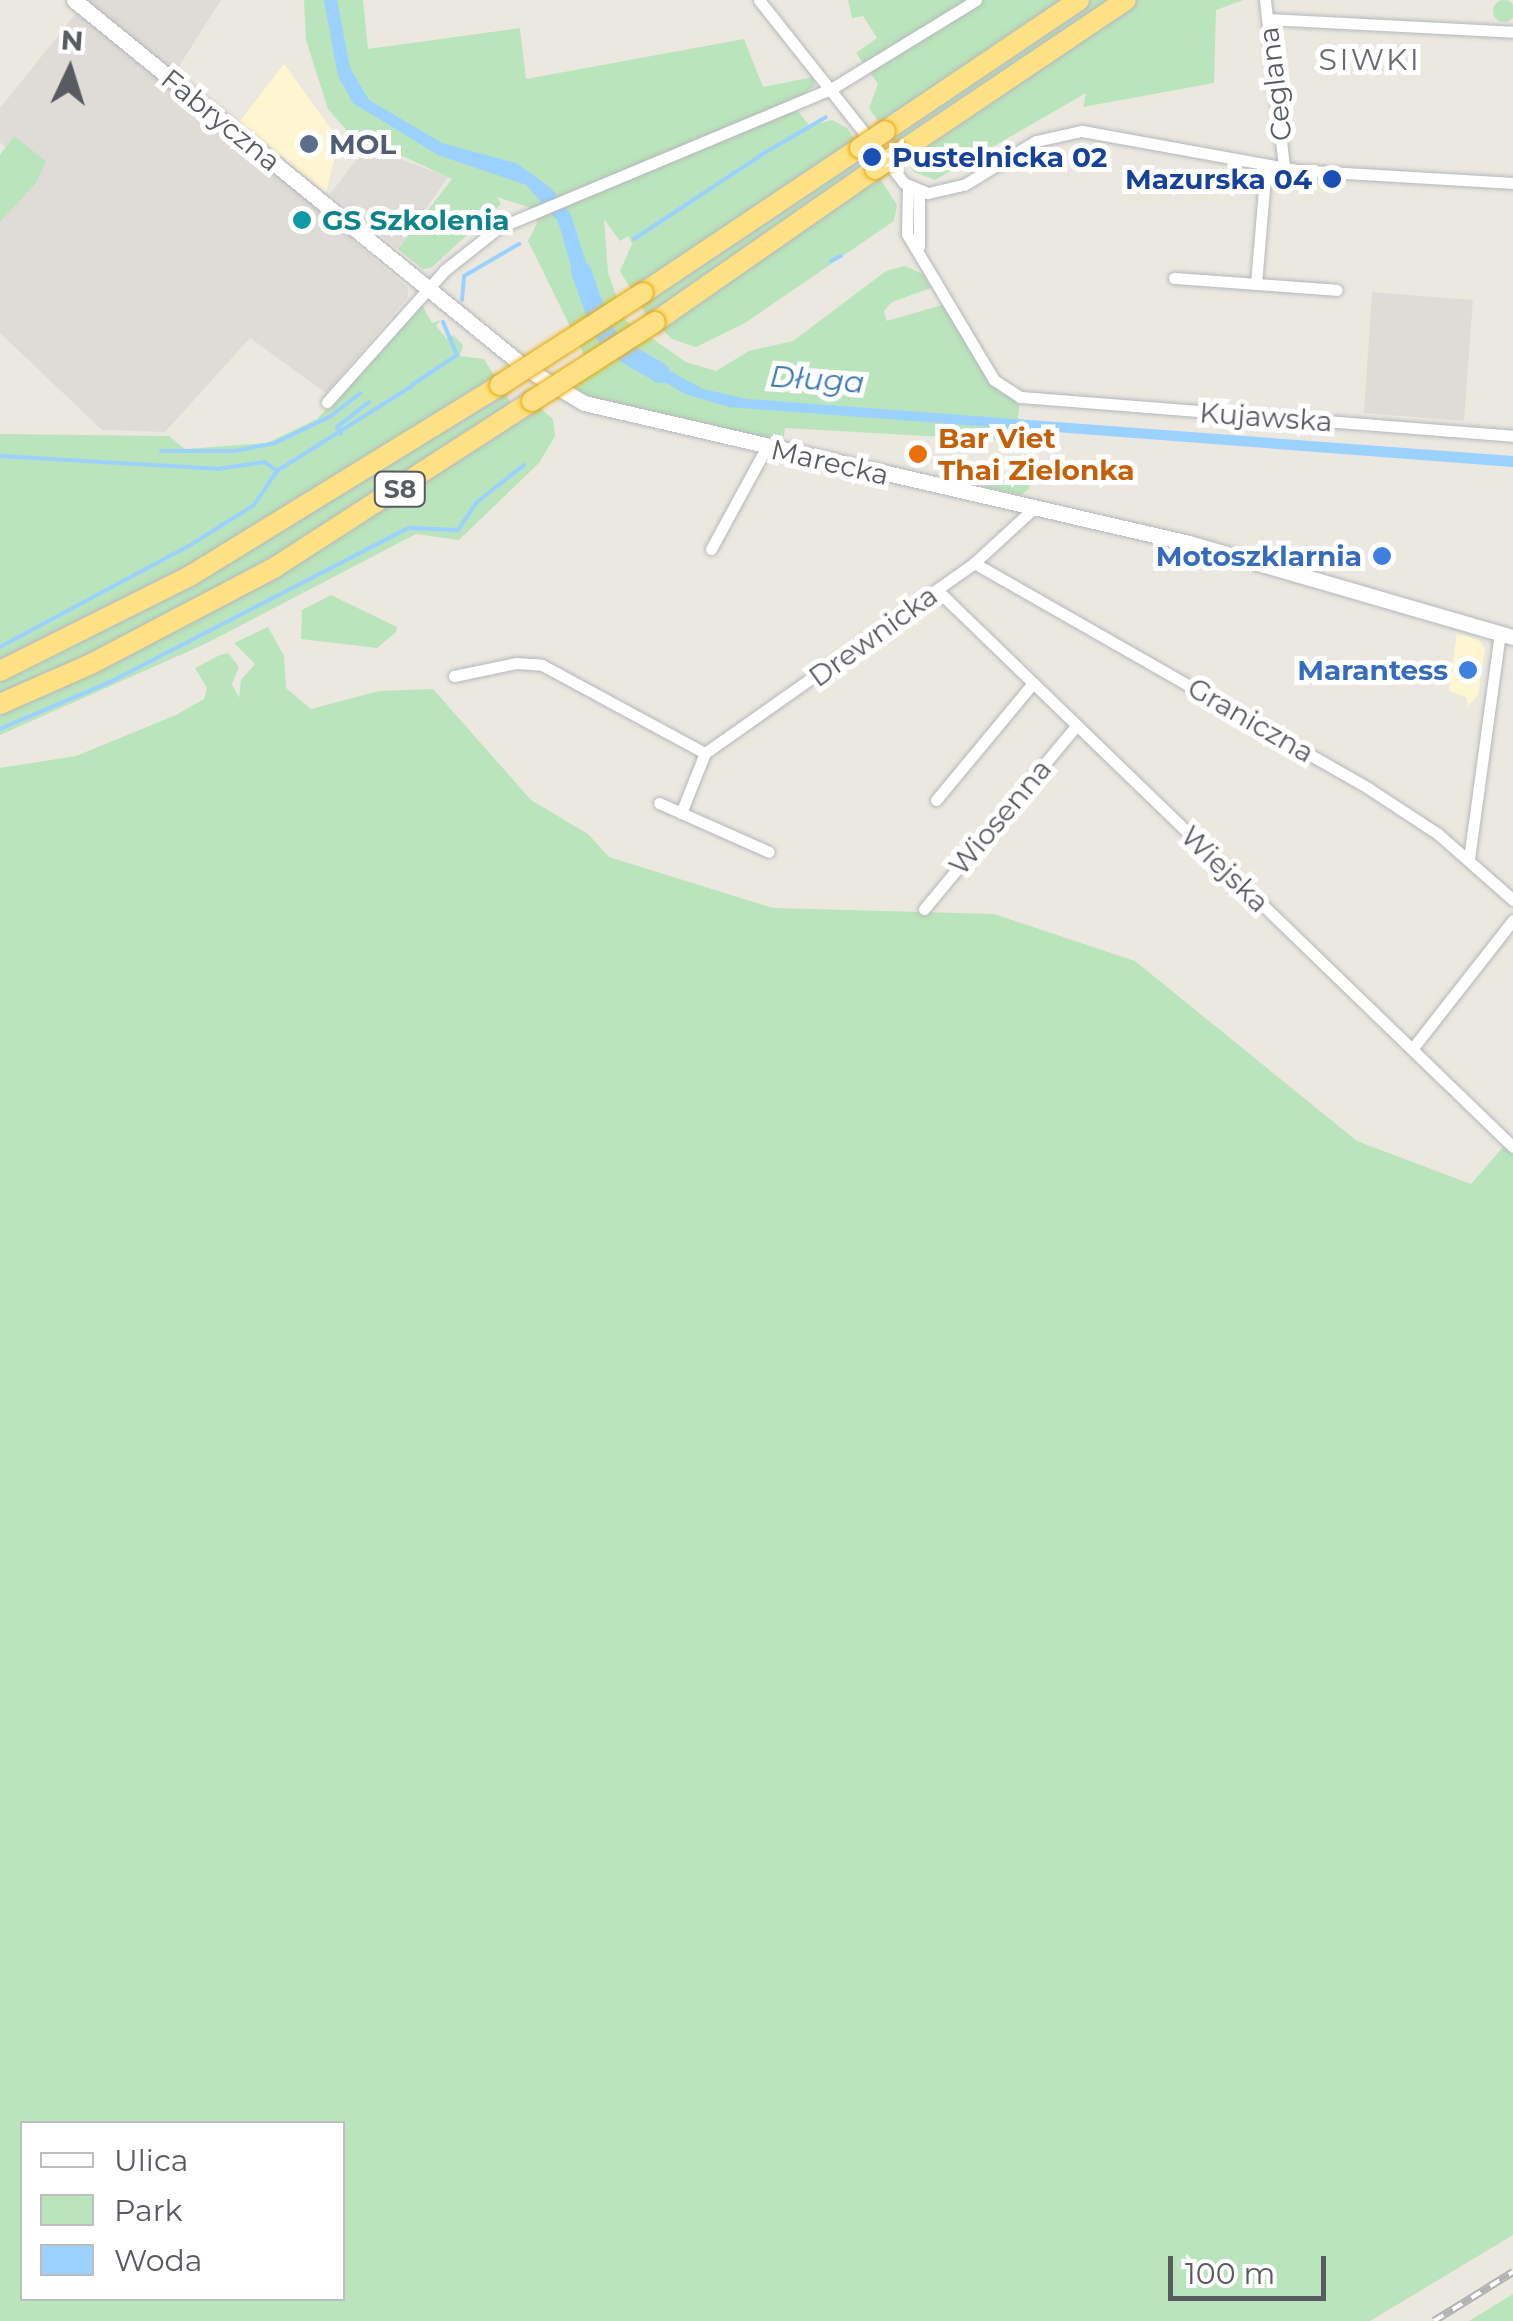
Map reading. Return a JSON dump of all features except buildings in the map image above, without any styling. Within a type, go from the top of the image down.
[{"type":"highway","name":"S8","points":[[0,670],[190,576],[500,384],[643,294],[1080,0]]},
{"type":"highway","name":"S8","points":[[0,704],[123,648],[274,568],[654,322],[1126,0]]},
{"type":"street","name":"Fabryczna","points":[[74,0],[321,202]]},
{"type":"street","points":[[759,0],[914,189],[953,190],[1036,141],[1074,132],[1266,166],[1513,183]]},
{"type":"street","points":[[327,402],[427,288],[467,249],[533,212],[831,89],[976,0]]},
{"type":"street","name":"Ceglana","points":[[1265,0],[1284,168]]},
{"type":"street","points":[[1268,20],[1513,32]]},
{"type":"street","points":[[1256,284],[1266,166]]},
{"type":"street","name":"Kujawska","points":[[914,189],[919,248],[994,380],[1020,398],[1513,436]]},
{"type":"street","name":"Marecka","points":[[321,202],[570,396],[766,448],[1244,558],[1506,635]]},
{"type":"street","points":[[1174,278],[1337,290]]},
{"type":"street","points":[[711,549],[766,448]]},
{"type":"street","name":"Drewnicka","points":[[706,753],[974,563],[1033,510]]},
{"type":"street","name":"Graniczna","points":[[974,563],[1368,788],[1469,859],[1513,900]]},
{"type":"street","name":"Wiejska","points":[[937,590],[1513,1147]]},
{"type":"street","points":[[1469,859],[1506,635]]},
{"type":"street","points":[[454,676],[516,662],[542,666],[706,753],[681,813]]},
{"type":"street","points":[[936,800],[1032,683]]},
{"type":"street","name":"Wiosenna","points":[[924,909],[1076,726]]},
{"type":"street","points":[[659,802],[769,852]]},
{"type":"street","points":[[1412,1048],[1513,920]]},
{"type":"shaded area","points":[[74,0],[221,0],[171,79],[358,232],[352,240],[408,288],[408,297],[326,393],[250,338],[165,432],[102,430],[0,333],[0,198],[25,168],[0,142],[0,108],[81,7]]},
{"type":"shaded area","points":[[284,64],[339,140],[326,193],[239,122]]},
{"type":"shaded area","points":[[367,146],[448,177],[398,249],[330,194]]},
{"type":"shaded area","points":[[1372,292],[1473,300],[1464,421],[1364,413]]},
{"type":"shaded area","points":[[1457,633],[1478,639],[1485,649],[1478,695],[1468,706],[1466,697],[1449,691]]},
{"type":"green space","points":[[304,0],[363,0],[368,49],[520,28],[526,79],[744,39],[763,87],[813,77],[815,86],[792,104],[810,126],[832,120],[847,128],[897,205],[894,221],[745,323],[696,347],[672,339],[645,313],[620,271],[632,244],[628,236],[620,241],[604,219],[608,273],[625,320],[686,362],[716,371],[749,351],[793,341],[886,271],[905,266],[923,274],[931,288],[892,302],[884,311],[887,321],[942,305],[952,310],[994,380],[1020,397],[1016,441],[785,428],[782,451],[569,397],[590,367],[528,241],[537,223],[531,208],[497,197],[501,204],[431,268],[423,269],[398,249],[452,179],[385,148],[361,147],[328,109],[306,40]]},
{"type":"green space","points":[[848,0],[1243,0],[1216,10],[1214,83],[1083,107],[1086,93],[935,180],[914,172],[869,108],[878,84],[856,53],[877,38],[863,16],[852,18]]},
{"type":"green space","points":[[1496,3],[1512,3],[1512,19],[1496,19]]},
{"type":"green space","points":[[14,136],[46,161],[36,183],[0,222],[0,155]]},
{"type":"green space","points":[[422,305],[432,323],[441,320],[436,326],[447,339],[453,335],[463,345],[460,356],[484,359],[511,403],[524,395],[553,419],[555,436],[539,463],[459,540],[416,534],[205,644],[0,735],[0,434],[169,436],[185,449],[267,443],[317,419]]},
{"type":"green space","points":[[993,476],[1030,485],[1029,489],[1021,495],[984,487]]},
{"type":"green space","points":[[331,595],[397,627],[396,632],[377,648],[301,639],[302,610]]},
{"type":"green space","points":[[268,627],[284,656],[286,688],[311,709],[379,691],[433,689],[531,800],[588,834],[609,857],[773,908],[994,914],[1135,961],[1357,1141],[1471,1184],[1504,1146],[1513,1155],[1513,2235],[1370,2321],[0,2321],[0,768],[76,756],[176,715],[204,699],[207,688],[195,668],[220,655],[228,653],[239,667],[232,684],[239,698],[241,680],[255,664],[234,643]]},
{"type":"green space","points":[[1513,2294],[1513,2321],[1469,2321]]},
{"type":"water","points":[[324,0],[337,0],[350,68],[369,100],[442,143],[516,163],[551,188],[571,215],[595,291],[581,301],[558,221],[526,185],[438,155],[353,103],[338,76]]},
{"type":"water","points":[[644,357],[703,389],[747,399],[1513,456],[1513,467],[729,407],[685,394],[634,364]]},
{"type":"waterway","points":[[761,155],[826,117]]},
{"type":"waterway","points":[[634,239],[760,156]]},
{"type":"waterway","points":[[462,300],[464,276],[519,244]]},
{"type":"waterway","points":[[831,261],[841,256]]},
{"type":"waterway","name":"Długa","points":[[581,271],[602,330],[619,349],[660,373]]},
{"type":"waterway","points":[[412,385],[457,355],[443,322]]},
{"type":"waterway","points":[[0,456],[217,469],[265,462],[277,471],[412,386]]},
{"type":"waterway","points":[[161,451],[235,451],[275,443],[331,416],[360,393]]},
{"type":"waterway","points":[[341,434],[337,427],[369,402]]},
{"type":"waterway","points":[[0,729],[110,682],[409,528],[458,530],[476,503],[524,465]]},
{"type":"waterway","points":[[0,647],[192,544],[254,505],[277,471]]},
{"type":"railway","points":[[1434,2321],[1513,2272]]},
{"type":"place","name":"MOL","points":[[309,144]]},
{"type":"place","name":"Pustelnicka 02","points":[[872,157]]},
{"type":"place","name":"Mazurska 04","points":[[1332,179]]},
{"type":"place","name":"GS Szkolenia","points":[[302,220]]},
{"type":"place","name":"Bar Viet Thai Zielonka","points":[[918,454]]},
{"type":"place","name":"Motoszklarnia","points":[[1382,556]]},
{"type":"place","name":"Marantess","points":[[1468,670]]},
{"type":"district","name":"SIWKI","points":[[1370,60]]}]
